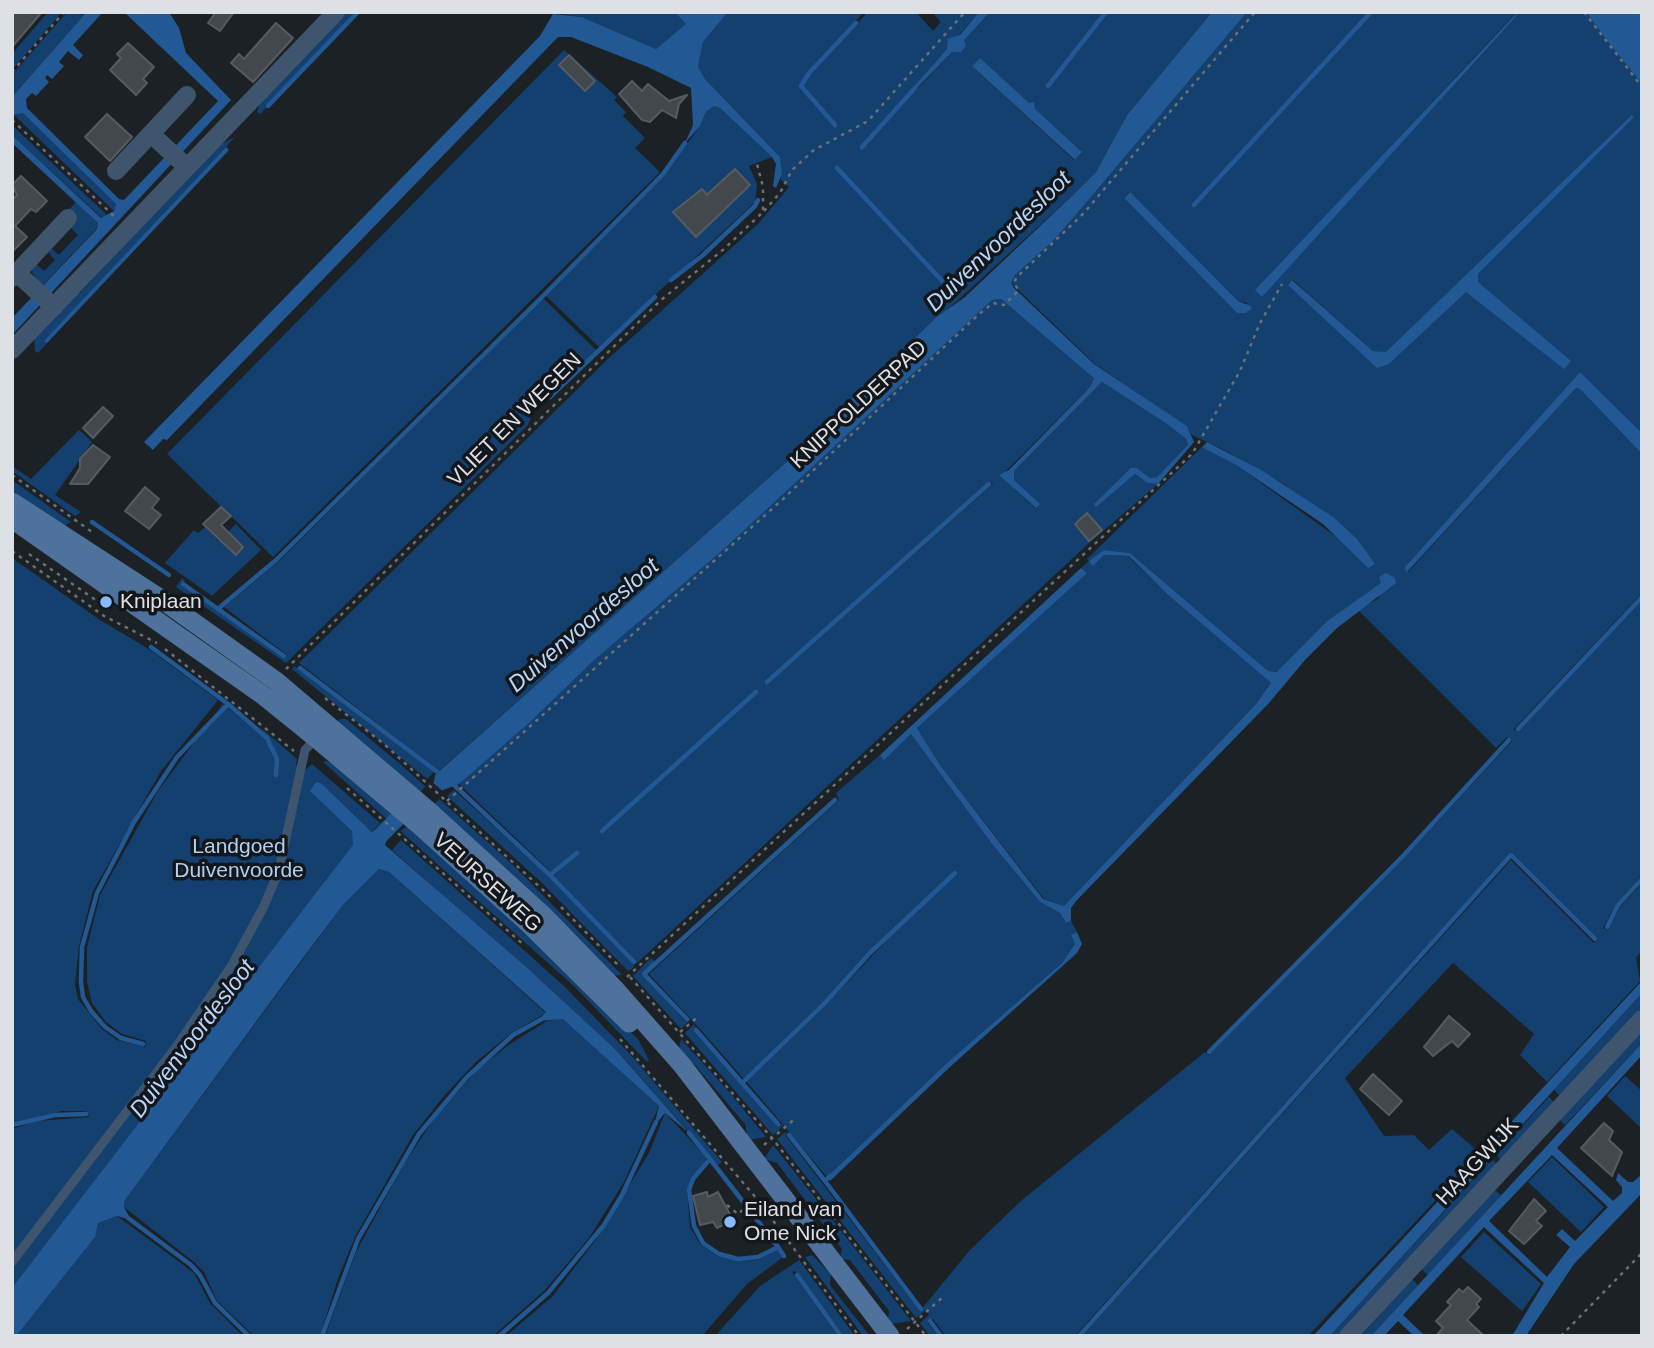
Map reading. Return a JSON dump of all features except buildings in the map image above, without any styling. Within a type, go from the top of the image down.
[{"type":"main road","name":"VEURSEWEG","points":[[12,502],[161,599],[276,681],[411,794],[435,809],[615,989],[682,1065],[890,1336]]},
{"type":"main road","name":"VEURSEWEG","points":[[12,519],[253,689],[328,724]]},
{"type":"main road","name":"VEURSEWEG","points":[[435,809],[529,924],[604,998],[749,1154]]},
{"type":"street","points":[[12,350],[184,165],[336,12]]},
{"type":"street","points":[[116,171],[187,95]]},
{"type":"street","points":[[151,134],[184,165]]},
{"type":"street","points":[[51,305],[15,276],[68,218]]},
{"type":"street","name":"HAAGWIJK","points":[[1348,1336],[1642,1019]]},
{"type":"lane","points":[[12,1262],[161,1068],[232,965],[264,906],[279,870],[304,751],[328,724]]},
{"type":"path","points":[[12,72],[64,12]]},
{"type":"path","name":"VLIET EN WEGEN","points":[[276,681],[651,309],[724,249],[763,212],[780,192],[792,170],[814,150],[868,121],[965,12]]},
{"type":"path","name":"KNIPPOLDERPAD","points":[[435,809],[783,499],[978,315],[993,303],[1004,305],[1017,291],[1016,278],[1083,214],[1255,12]]},
{"type":"path","points":[[1584,12],[1642,87]]},
{"type":"path","points":[[13,120],[107,209]]},
{"type":"path","points":[[757,164],[763,187],[763,212]]},
{"type":"path","points":[[615,989],[1192,454],[1240,371],[1260,323],[1282,284]]},
{"type":"path","points":[[20,548],[115,614]]},
{"type":"path","points":[[12,551],[104,616],[158,644],[303,758]]},
{"type":"path","points":[[139,627],[162,639],[239,699]]},
{"type":"path","name":"VEURSEWEG","points":[[328,724],[411,794],[435,809]]},
{"type":"path","name":"VEURSEWEG","points":[[344,786],[528,949]]},
{"type":"path","points":[[619,1037],[757,1199],[859,1336]]},
{"type":"path","points":[[749,1154],[796,1118]]},
{"type":"path","points":[[727,1205],[738,1214],[757,1199]]},
{"type":"path","points":[[1561,1336],[1642,1253]]},
{"type":"path","points":[[899,1336],[944,1296]]},
{"type":"green space","points":[[48,12],[62,12],[12,70],[12,54]]},
{"type":"green space","points":[[67,12],[84,15],[12,97],[12,75]]},
{"type":"green space","points":[[343,12],[356,12],[260,114],[257,112],[262,97]]},
{"type":"green space","points":[[547,12],[675,12],[687,24],[656,49],[582,17]]},
{"type":"green space","points":[[728,12],[864,12],[808,73],[801,86],[802,90],[809,73],[868,12],[916,12],[933,31],[941,22],[932,12],[979,12],[878,130],[990,12],[1212,12],[1127,115],[1096,172],[1075,193],[874,377],[782,466],[439,771],[299,663],[609,358],[758,224],[789,187],[781,180],[780,157],[705,79],[698,67],[703,42]],"holes":[[[979,59],[1081,151],[1074,160],[972,66]]]},
{"type":"green space","points":[[1247,12],[1586,12],[1642,84],[1642,433],[1580,372],[1404,568],[1408,572],[1576,388],[1580,389],[1642,454],[1642,593],[1514,729],[1518,732],[1642,599],[1642,875],[1616,904],[1603,928],[1607,930],[1620,907],[1642,883],[1642,950],[1636,958],[1640,981],[1547,1082],[1520,1055],[1534,1034],[1453,963],[1345,1078],[1384,1136],[1414,1135],[1429,1150],[1452,1129],[1480,1153],[1308,1336],[1082,1336],[1511,860],[1594,943],[1598,940],[1511,852],[1075,1336],[946,1336],[933,1319],[928,1323],[938,1336],[930,1336],[920,1323],[929,1315],[926,1310],[916,1318],[777,1139],[787,1131],[786,1136],[920,1311],[970,1250],[1022,1200],[1205,1052],[1209,1055],[1405,857],[1512,741],[1507,737],[1496,748],[1358,610],[1379,598],[1382,583],[1327,621],[1278,672],[1268,671],[1130,553],[1104,550],[1093,566],[1104,555],[1128,556],[1167,594],[1271,683],[1256,704],[1064,906],[1044,899],[940,765],[917,728],[1086,573],[1081,568],[1089,561],[1087,559],[1202,447],[1236,465],[1374,564],[1285,485],[1192,435],[1186,426],[1095,364],[1011,283],[1015,275],[1053,241]],"holes":[[[1515,14],[1278,277],[1262,297],[1256,290]],[[1633,115],[1478,274],[1477,282],[1564,368],[1466,291],[1389,364],[1288,284],[1293,280],[1373,351],[1386,353]],[[1129,192],[1238,301],[1247,303],[1237,313],[1124,198]]]},
{"type":"green space","points":[[564,50],[617,97],[614,100],[626,112],[623,116],[645,138],[635,148],[660,172],[273,557],[167,454]]},
{"type":"green space","points":[[714,106],[720,108],[772,157],[749,166],[757,184],[755,202],[599,347],[545,295],[664,175],[700,126],[706,112]]},
{"type":"green space","points":[[23,112],[116,204],[114,211],[13,114]]},
{"type":"green space","points":[[12,125],[109,217],[102,218],[12,135]]},
{"type":"green space","points":[[235,137],[45,341],[47,343],[38,353],[35,351],[34,336],[74,292],[80,293],[117,253],[121,244],[213,148]]},
{"type":"green space","points":[[76,202],[98,223],[97,228],[41,287],[31,270],[36,264],[44,271],[55,260],[48,252],[51,248],[59,255],[78,235],[71,228],[76,222],[65,214]]},
{"type":"green space","points":[[543,298],[596,350],[533,411],[528,425],[286,663],[176,587],[182,578],[185,581],[182,586],[285,658],[287,655],[224,607],[279,561]]},
{"type":"green space","points":[[1001,299],[1094,377],[1090,387],[1006,471],[1004,479],[1035,508],[1039,504],[1014,480],[1014,471],[1102,382],[1167,424],[1186,439],[1188,446],[1157,477],[1150,478],[1137,468],[1096,506],[1135,474],[1147,483],[1158,484],[1088,544],[637,963],[554,876],[579,850],[551,872],[459,784],[592,662],[723,550],[992,300]],"holes":[[[990,481],[993,484],[768,684],[765,683]],[[756,690],[758,692],[603,833],[600,830]]]},
{"type":"green space","points":[[79,430],[92,442],[55,495],[81,512],[75,516],[12,471],[12,466],[31,479]]},
{"type":"green space","points":[[12,480],[71,522],[64,526],[12,496]]},
{"type":"green space","points":[[236,524],[261,550],[212,596],[165,563],[194,530],[198,533],[205,527],[219,541]]},
{"type":"green space","name":"Landgoed Duivenvoorde","points":[[12,558],[100,620],[149,649],[218,700],[161,771],[93,891],[79,946],[75,985],[78,999],[102,1029],[117,1040],[145,1047],[146,1041],[122,1034],[106,1022],[92,1003],[87,982],[87,947],[100,895],[158,791],[223,704],[273,745],[260,727],[297,759],[296,765],[303,772],[312,764],[380,823],[372,832],[322,784],[381,846],[12,1318],[12,1129],[37,1121],[89,1117],[86,1111],[62,1111],[12,1123]]},
{"type":"green space","points":[[295,666],[434,772],[427,779],[292,669]]},
{"type":"green space","points":[[346,719],[399,763],[512,864],[622,975],[609,976],[335,723]]},
{"type":"green space","points":[[911,734],[992,844],[1040,902],[1060,913],[1066,923],[1071,921],[1077,932],[1072,935],[1075,944],[1062,963],[948,1062],[827,1177],[746,1081],[817,1014],[906,920],[958,873],[956,871],[877,945],[822,1005],[744,1079],[691,1019],[681,1029],[633,976],[651,958],[655,962],[643,974],[685,1021],[690,1018],[649,974],[839,800],[836,793],[880,755],[884,759]]},
{"type":"green space","points":[[323,762],[339,765],[545,948],[638,1039],[649,1060],[647,1062],[576,988]]},
{"type":"green space","points":[[454,790],[549,876],[634,965],[633,968],[628,971],[541,882],[447,796]]},
{"type":"green space","points":[[401,840],[565,987],[630,1054],[722,1162],[718,1165],[615,1049],[392,850]]},
{"type":"green space","points":[[379,869],[389,872],[546,1013],[510,1034],[476,1062],[413,1135],[356,1235],[338,1278],[320,1336],[254,1336],[217,1301],[204,1272],[124,1207],[125,1200],[343,905]]},
{"type":"green space","points":[[1642,993],[1642,1007],[1560,1096],[1554,1090]]},
{"type":"green space","points":[[563,1018],[659,1106],[624,1182],[589,1238],[545,1290],[493,1336],[325,1336],[356,1252],[404,1164],[434,1119],[478,1069],[510,1044],[547,1021]]},
{"type":"green space","points":[[694,1024],[694,1030],[777,1126],[783,1126],[773,1135],[685,1033]]},
{"type":"green space","points":[[1642,1029],[1642,1043],[1565,1125],[1559,1119]]},
{"type":"green space","points":[[681,1039],[766,1137],[748,1140],[745,1124],[695,1065],[678,1054]]},
{"type":"green space","points":[[1625,1076],[1642,1091],[1642,1129],[1607,1096]]},
{"type":"green space","points":[[1549,1097],[1554,1102],[1501,1160],[1496,1154]]},
{"type":"green space","points":[[665,1113],[707,1158],[687,1189],[690,1227],[700,1244],[718,1256],[738,1261],[758,1260],[777,1249],[783,1257],[747,1284],[702,1336],[506,1336],[553,1296],[597,1238],[649,1153]]},
{"type":"green space","points":[[773,1145],[911,1321],[891,1324],[888,1320],[889,1311],[850,1260],[840,1259],[842,1249],[777,1163],[764,1159]]},
{"type":"green space","points":[[1552,1157],[1604,1207],[1581,1232],[1528,1182]]},
{"type":"green space","points":[[1492,1159],[1497,1164],[1340,1336],[1330,1336]]},
{"type":"green space","points":[[1494,1189],[1501,1195],[1428,1275],[1421,1269]]},
{"type":"green space","points":[[117,1216],[194,1273],[210,1303],[243,1336],[16,1336],[98,1223]]},
{"type":"green space","points":[[1484,1232],[1541,1284],[1522,1311],[1461,1257]]},
{"type":"green space","points":[[812,1255],[831,1274],[830,1285],[870,1336],[863,1336],[805,1257]]},
{"type":"green space","points":[[799,1260],[855,1336],[844,1336],[795,1271],[792,1272],[838,1336],[715,1336],[760,1286]]},
{"type":"green space","points":[[1412,1279],[1418,1285],[1371,1336],[1361,1336]]},
{"type":"shaded area","points":[[82,12],[103,12],[73,45],[83,55],[79,60],[68,51],[59,62],[64,66],[52,79],[47,75],[45,78],[49,82],[36,96],[32,93],[26,99],[27,108],[119,199],[124,200],[218,101],[124,12],[169,12],[179,28],[186,53],[231,100],[12,335],[12,318],[97,229],[98,223],[12,143],[12,135],[101,218],[114,211],[116,204],[23,113],[12,115],[12,97],[84,15]]},
{"type":"shaded area","points":[[675,12],[728,12],[703,42],[698,67],[705,79],[780,157],[782,174],[776,188],[773,186],[776,164],[772,157],[720,108],[714,106],[706,112],[700,126],[685,143],[693,125],[691,88],[648,67],[571,37],[558,37],[167,440],[163,439],[153,450],[144,442],[540,36],[553,14],[582,17],[656,49],[686,24]]},
{"type":"shaded area","points":[[979,12],[990,12],[964,40],[966,46],[961,52],[952,52],[914,91],[912,89],[947,49],[948,39],[960,35]]},
{"type":"shaded area","points":[[1212,12],[1247,12],[1080,210],[1053,241],[1015,275],[1011,283],[1094,364],[1187,426],[1194,442],[1158,484],[1147,483],[1135,474],[1096,507],[1094,504],[1131,468],[1137,468],[1150,478],[1157,477],[1188,445],[1186,439],[1167,424],[1102,382],[1014,471],[1014,480],[1040,504],[1036,508],[999,475],[1009,470],[1090,387],[1094,378],[1001,299],[992,300],[723,550],[592,662],[531,721],[459,784],[443,790],[388,837],[385,845],[525,966],[615,1049],[689,1133],[665,1113],[654,1126],[659,1106],[563,1019],[537,1021],[546,1012],[389,872],[379,869],[343,905],[125,1200],[124,1207],[131,1220],[117,1216],[98,1223],[95,1237],[16,1336],[12,1336],[12,1288],[353,845],[352,831],[310,791],[316,782],[322,784],[376,836],[384,834],[434,782],[435,775],[782,466],[937,317],[965,297],[1075,193],[1096,172],[1127,115]]},
{"type":"shaded area","points":[[1586,12],[1642,12],[1642,84],[1610,44]]},
{"type":"shaded area","points":[[1517,15],[1262,297],[1255,290]]},
{"type":"shaded area","points":[[980,58],[1029,103],[1034,102],[1035,109],[1082,152],[1075,160],[972,66]]},
{"type":"shaded area","points":[[1632,115],[1634,117],[1478,274],[1478,282],[1571,361],[1564,369],[1466,292],[1389,364],[1377,368],[1288,285],[1292,280],[1373,351],[1386,352]]},
{"type":"shaded area","points":[[226,147],[229,150],[47,343],[44,341]]},
{"type":"shaded area","points":[[1130,192],[1238,301],[1251,306],[1251,309],[1246,313],[1237,313],[1124,198]]},
{"type":"shaded area","points":[[1580,372],[1642,433],[1642,454],[1580,389],[1576,388],[1407,572],[1404,568]]},
{"type":"shaded area","points":[[1207,442],[1261,470],[1333,517],[1357,539],[1375,564],[1368,568],[1323,524],[1236,465],[1202,447]]},
{"type":"shaded area","points":[[1104,550],[1130,553],[1268,671],[1277,672],[1327,621],[1381,583],[1379,577],[1386,573],[1394,577],[1396,583],[1337,628],[1305,660],[1269,703],[1076,901],[1071,908],[1071,921],[1066,923],[1060,913],[1040,902],[992,844],[911,734],[884,760],[880,755],[1081,568],[1087,573],[917,728],[940,765],[1043,899],[1064,906],[1256,704],[1271,683],[1167,594],[1129,556],[1104,555],[1093,566],[1089,561]]},
{"type":"shaded area","points":[[1077,932],[1082,944],[1077,953],[951,1066],[830,1181],[827,1177],[948,1062],[1062,963],[1075,944],[1071,935]]},
{"type":"shaded area","points":[[1640,983],[1642,993],[1330,1336],[1313,1336]]},
{"type":"shaded area","points":[[1642,1043],[1642,1055],[1557,1148],[1613,1201],[1622,1193],[1622,1187],[1616,1180],[1618,1173],[1628,1182],[1633,1182],[1642,1174],[1642,1193],[1574,1264],[1526,1336],[1512,1336],[1544,1283],[1484,1227],[1403,1315],[1425,1336],[1414,1336],[1398,1321],[1384,1336],[1371,1336]],"holes":[[[1552,1155],[1608,1207],[1575,1241],[1562,1229],[1556,1235],[1570,1247],[1547,1277],[1489,1221]]]},
{"type":"pier","points":[[431,781],[446,794],[391,839],[381,831]]},
{"type":"waterway","points":[[268,106],[358,12]]},
{"type":"waterway","points":[[1048,86],[1106,12]]},
{"type":"waterway","points":[[1194,205],[1371,12]]},
{"type":"waterway","points":[[835,125],[801,86],[809,73],[856,23]]},
{"type":"waterway","points":[[862,147],[915,88]]},
{"type":"waterway","points":[[219,608],[276,560],[543,296],[663,174],[685,143]]},
{"type":"waterway","points":[[837,168],[947,286]]},
{"type":"waterway","points":[[671,280],[702,256],[755,206],[758,200]]},
{"type":"waterway","points":[[550,397],[655,297]]},
{"type":"waterway","points":[[767,682],[989,484]]},
{"type":"waterway","points":[[92,522],[169,575]]},
{"type":"waterway","points":[[183,584],[284,656]]},
{"type":"waterway","points":[[1518,729],[1642,597]]},
{"type":"waterway","points":[[151,647],[228,704],[267,738],[277,759],[276,775]]},
{"type":"waterway","points":[[300,668],[440,774]]},
{"type":"waterway","points":[[602,831],[756,692]]},
{"type":"waterway","points":[[143,1044],[121,1038],[105,1027],[91,1011],[83,997],[82,947],[97,893],[134,822],[177,757],[228,704]]},
{"type":"waterway","points":[[1209,1052],[1403,856],[1509,740]]},
{"type":"waterway","points":[[453,784],[550,875],[634,962]]},
{"type":"waterway","points":[[687,1019],[644,974],[835,800]]},
{"type":"waterway","name":"Duivenvoordesloot","points":[[366,850],[412,804]]},
{"type":"waterway","points":[[550,875],[577,853]]},
{"type":"waterway","points":[[1079,1336],[1511,855],[1595,939]]},
{"type":"waterway","points":[[743,1082],[823,1005],[870,953],[955,873]]},
{"type":"waterway","points":[[1607,927],[1618,905],[1642,879]]},
{"type":"waterway","points":[[322,1336],[358,1239],[419,1134],[467,1077],[513,1035],[542,1019]]},
{"type":"waterway","points":[[696,1030],[778,1124]]},
{"type":"waterway","points":[[12,1125],[55,1115],[86,1114]]},
{"type":"waterway","points":[[499,1336],[548,1293],[604,1225],[622,1195],[656,1122]]},
{"type":"waterway","points":[[689,1133],[710,1159],[778,1247],[758,1257],[738,1259],[719,1254],[703,1243],[694,1226],[689,1190],[693,1179],[710,1159]]},
{"type":"waterway","points":[[789,1135],[825,1181]]},
{"type":"waterway","points":[[830,1176],[825,1181],[921,1309]]},
{"type":"waterway","points":[[128,1218],[191,1265],[200,1275],[215,1303],[249,1336]]},
{"type":"waterway","points":[[778,1247],[784,1256]]},
{"type":"waterway","points":[[797,1275],[841,1336]]},
{"type":"waterway","points":[[930,1321],[941,1336]]},
{"type":"place","name":"Kniplaan","points":[[106,602]]},
{"type":"place","name":"Eiland van Ome Nick","points":[[730,1222]]}]
